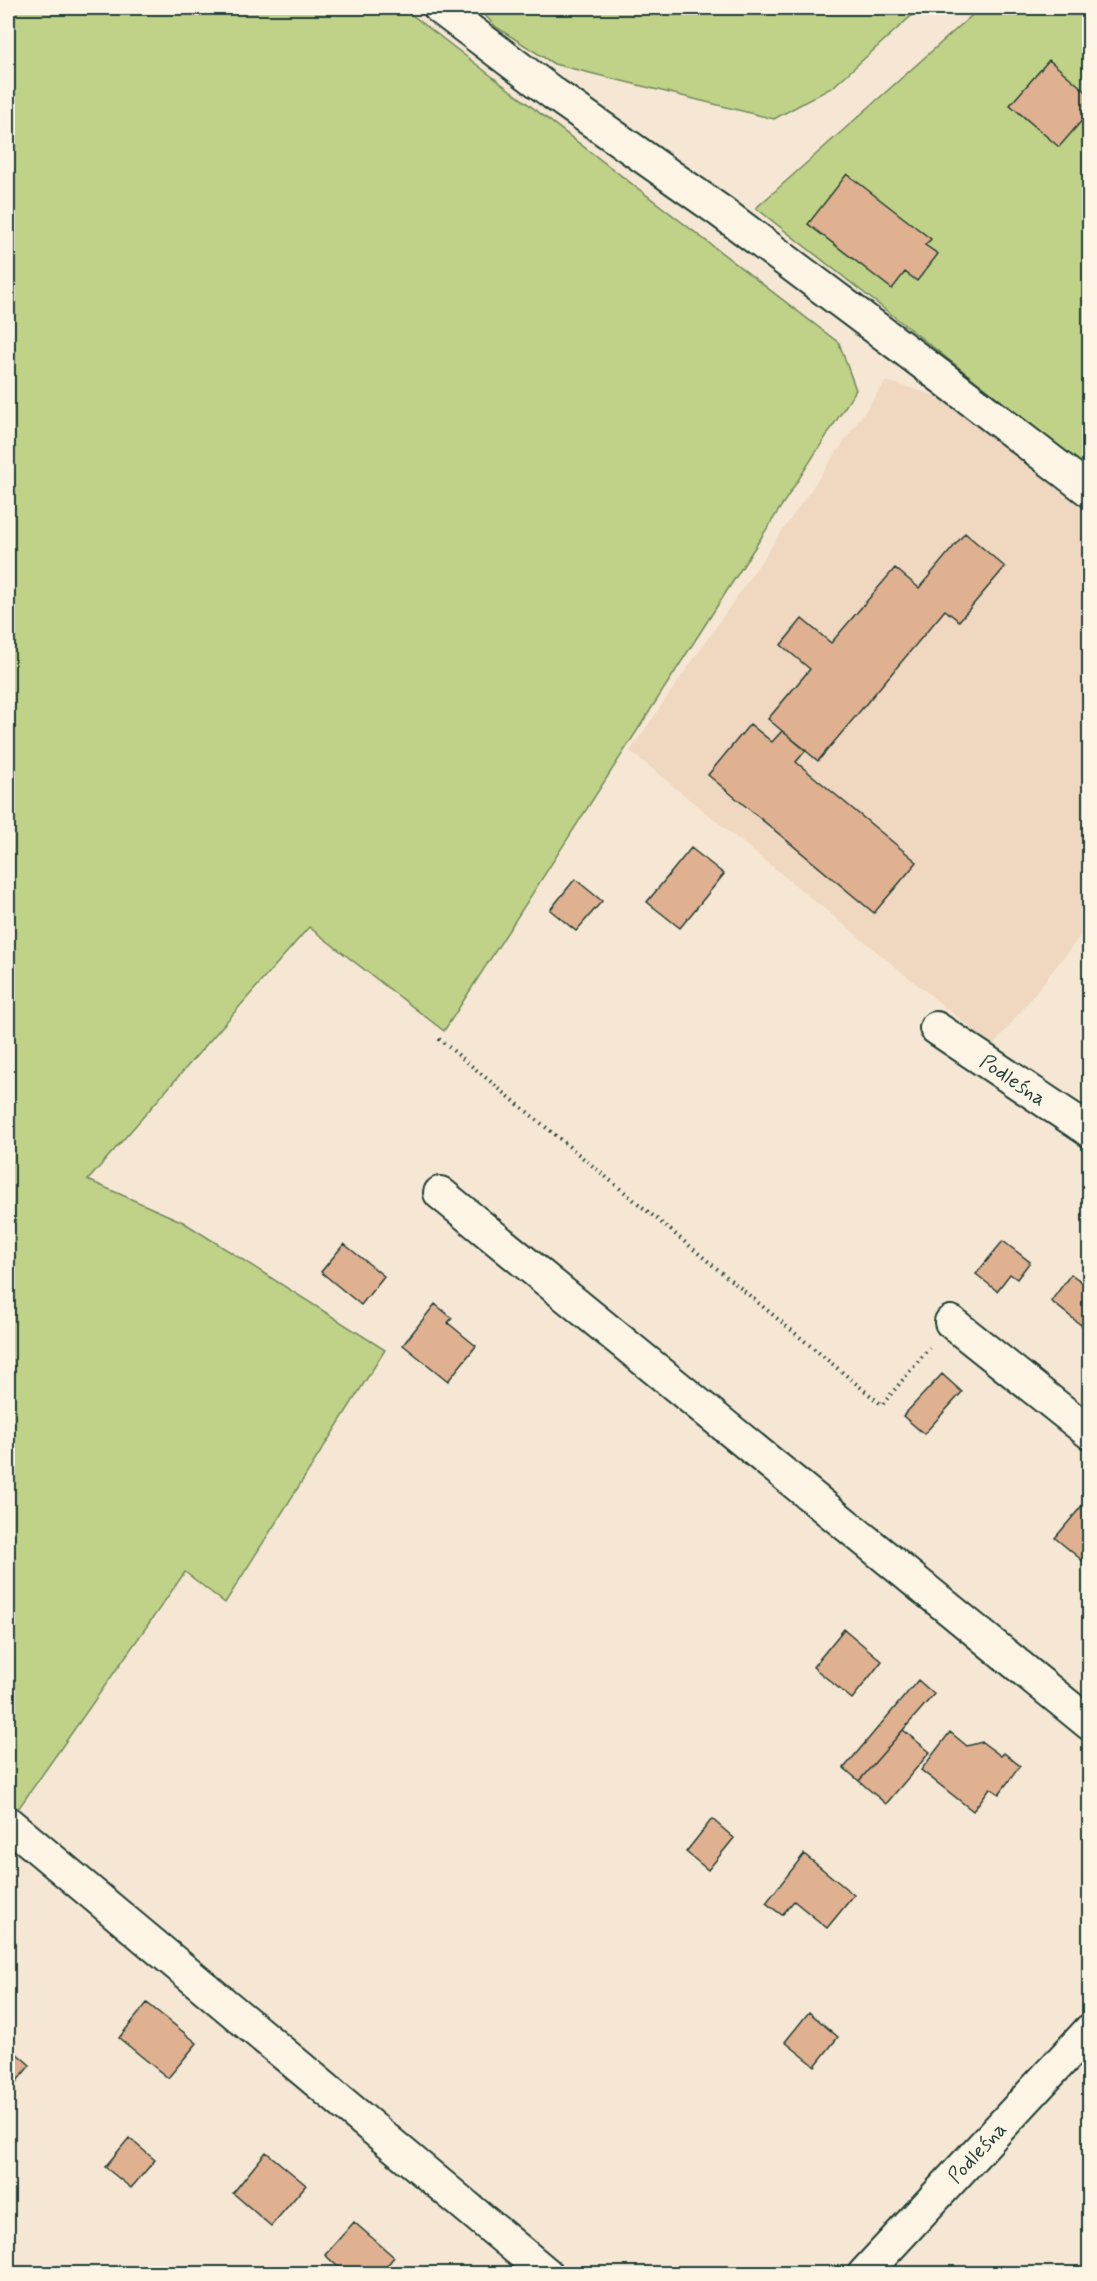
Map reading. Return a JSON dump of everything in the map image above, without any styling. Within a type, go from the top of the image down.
[{"type":"street","points":[[440,8],[555,94],[720,211],[944,378],[1089,491]]},
{"type":"street","name":"Podleśna","points":[[936,1028],[1089,1131]]},
{"type":"street","points":[[440,1193],[1089,1724]]},
{"type":"street","points":[[951,1322],[1089,1433]]},
{"type":"street","points":[[8,1823],[547,2274]]},
{"type":"street","name":"Podleśna","points":[[864,2274],[1089,2030]]},
{"type":"path","points":[[439,1039],[882,1405],[951,1322]]},
{"type":"shaded area","points":[[886,381],[948,399],[1089,514],[1089,925],[993,1046],[630,751]]},
{"type":"green space","points":[[8,8],[403,8],[839,343],[856,390],[444,1031],[309,927],[88,1180],[183,1222],[385,1350],[225,1603],[185,1572],[16,1812],[8,1805]]},
{"type":"green space","points":[[478,8],[920,8],[833,87],[774,119],[554,64],[496,27]]},
{"type":"green space","points":[[980,8],[1089,8],[1089,470],[756,208]]},
{"type":"building","points":[[1049,60],[1090,95],[1090,111],[1059,147],[1010,105]]},
{"type":"building","points":[[847,174],[931,239],[925,245],[938,254],[917,281],[905,272],[892,289],[808,224]]},
{"type":"building","points":[[965,533],[1005,567],[959,621],[945,610],[818,761],[768,719],[810,669],[781,645],[802,619],[831,643],[895,568],[919,588]]},
{"type":"building","points":[[750,724],[772,742],[782,731],[806,750],[796,762],[917,862],[874,913],[708,775]]},
{"type":"building","points":[[691,848],[724,874],[680,928],[647,902]]},
{"type":"building","points":[[575,879],[602,901],[576,931],[550,910]]},
{"type":"building","points":[[1003,1241],[1030,1262],[1017,1279],[1010,1274],[997,1291],[976,1274]]},
{"type":"building","points":[[344,1244],[384,1276],[361,1305],[321,1272]]},
{"type":"building","points":[[1071,1274],[1090,1288],[1090,1313],[1081,1325],[1051,1301]]},
{"type":"building","points":[[435,1304],[452,1318],[448,1323],[476,1346],[448,1381],[403,1345]]},
{"type":"building","points":[[942,1374],[962,1392],[924,1434],[903,1416]]},
{"type":"building","points":[[1085,1502],[1090,1505],[1089,1566],[1055,1538]]},
{"type":"building","points":[[844,1629],[882,1661],[852,1699],[813,1667]]},
{"type":"building","points":[[918,1680],[934,1694],[859,1781],[844,1768]]},
{"type":"building","points":[[903,1730],[930,1752],[886,1804],[859,1781]]},
{"type":"building","points":[[950,1732],[967,1746],[982,1742],[1001,1756],[1004,1753],[1020,1766],[999,1794],[990,1788],[973,1811],[921,1770]]},
{"type":"building","points":[[712,1819],[734,1838],[708,1870],[686,1852]]},
{"type":"building","points":[[804,1854],[854,1895],[827,1928],[794,1901],[782,1915],[766,1903]]},
{"type":"building","points":[[147,2003],[197,2043],[168,2078],[119,2038]]},
{"type":"building","points":[[809,2012],[838,2037],[815,2066],[785,2042]]},
{"type":"building","points":[[8,2046],[30,2065],[8,2092]]},
{"type":"building","points":[[129,2138],[155,2160],[131,2188],[105,2167]]},
{"type":"building","points":[[266,2152],[306,2185],[271,2226],[233,2193]]},
{"type":"building","points":[[354,2222],[394,2257],[380,2274],[346,2274],[325,2255]]}]
